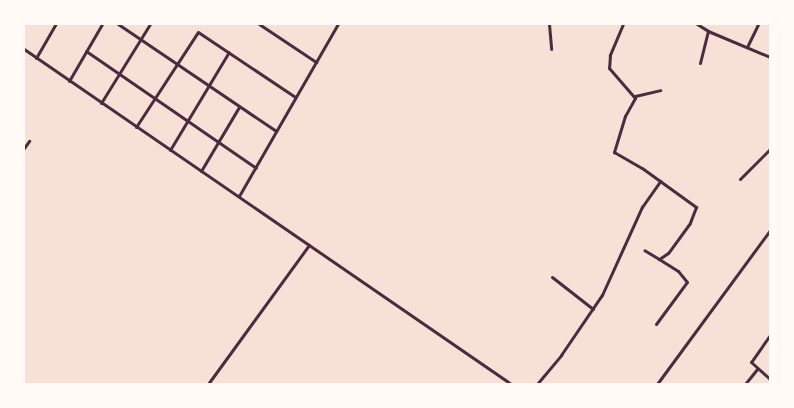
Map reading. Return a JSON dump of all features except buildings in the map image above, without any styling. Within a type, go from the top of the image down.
[{"type":"street","points":[[36,58],[56,24]]},
{"type":"street","points":[[69,81],[102,24]]},
{"type":"street","points":[[118,24],[276,131]]},
{"type":"street","points":[[101,103],[121,74],[150,24]]},
{"type":"street","points":[[259,24],[316,62]]},
{"type":"street","points":[[239,196],[338,24]]},
{"type":"street","points":[[549,24],[551,49]]},
{"type":"street","points":[[623,24],[610,55],[609,68],[635,96]]},
{"type":"street","points":[[697,24],[770,57]]},
{"type":"street","points":[[700,63],[708,24]]},
{"type":"street","points":[[747,47],[758,24]]},
{"type":"street","points":[[136,127],[175,63],[198,32],[295,97]]},
{"type":"street","points":[[24,50],[511,384]]},
{"type":"street","points":[[86,51],[256,168]]},
{"type":"street","points":[[170,150],[229,52]]},
{"type":"street","points":[[659,259],[668,253],[690,223],[696,207],[660,181],[614,152],[625,116],[635,96],[660,90]]},
{"type":"street","points":[[201,171],[219,143],[238,107]]},
{"type":"street","points":[[24,148],[29,141]]},
{"type":"street","points":[[740,179],[770,149]]},
{"type":"street","points":[[537,384],[602,295],[642,207],[660,181]]},
{"type":"street","points":[[657,384],[770,230]]},
{"type":"street","points":[[208,384],[309,245]]},
{"type":"street","points":[[644,250],[678,271],[687,282],[656,324]]},
{"type":"street","points":[[552,277],[593,309]]},
{"type":"street","points":[[770,335],[751,360],[757,369],[770,379]]},
{"type":"street","points":[[744,384],[757,369]]}]
